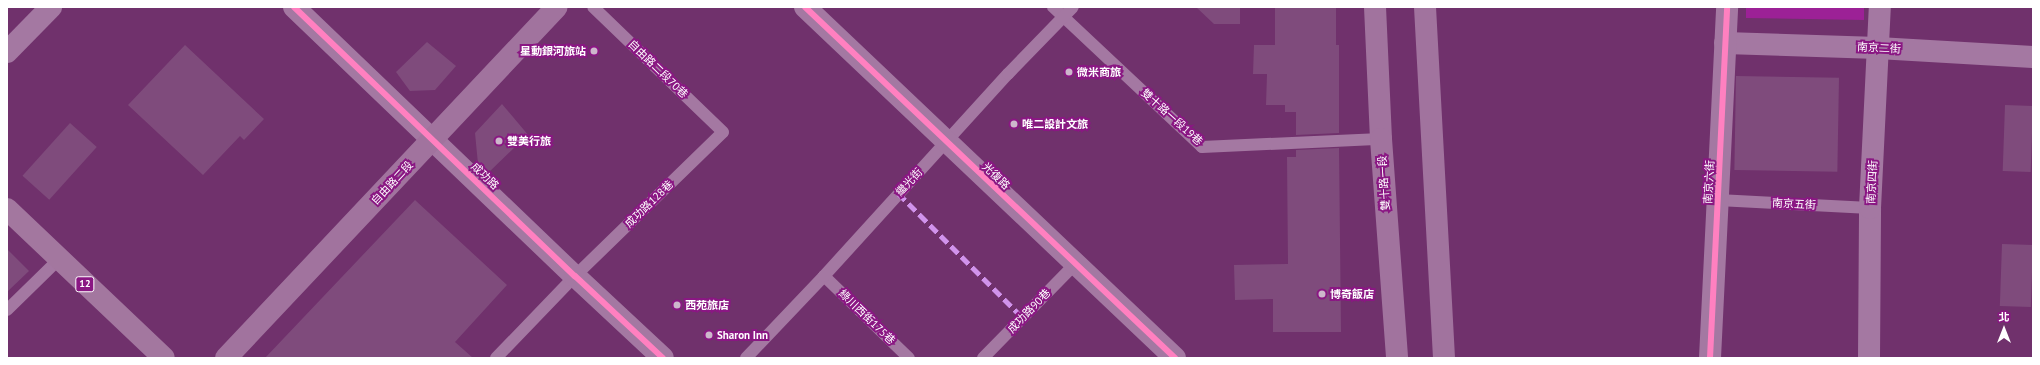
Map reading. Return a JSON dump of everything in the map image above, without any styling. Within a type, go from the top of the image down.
[{"type":"main road","name":"自由路二段","points":[[226,358],[557,7]]},
{"type":"main road","name":"雙十路一段","points":[[1375,7],[1381,139],[1397,358]]},
{"type":"main road","points":[[1425,7],[1444,358]]},
{"type":"main road","name":"12","points":[[7,209],[164,358]]},
{"type":"street","name":"成功路","points":[[294,7],[574,276],[663,358]]},
{"type":"street","name":"光復路","points":[[805,7],[1074,264],[1175,358]]},
{"type":"street","name":"南京六街","points":[[1710,358],[1727,7]]},
{"type":"street","name":"南京四街","points":[[1869,358],[1870,208],[1880,7]]},
{"type":"street","points":[[7,52],[42,10]]},
{"type":"street","name":"南京二街","points":[[1725,43],[1878,48],[2033,57]]},
{"type":"lane","name":"自由路二段70巷","points":[[593,7],[723,132]]},
{"type":"lane","name":"雙十路一段19巷","points":[[1053,7],[1202,146],[1381,139]]},
{"type":"lane","name":"繼光街","points":[[746,358],[824,276],[1008,74],[1074,7]]},
{"type":"lane","name":"成功路128巷","points":[[496,358],[574,276],[723,132]]},
{"type":"lane","name":"南京五街","points":[[1718,200],[1870,208]]},
{"type":"lane","points":[[7,310],[59,258]]},
{"type":"lane","name":"成功路90巷","points":[[984,358],[1074,264]]},
{"type":"lane","name":"綠川西街175巷","points":[[824,276],[909,358]]},
{"type":"shaded area","points":[[1746,7],[1864,7],[1864,20],[1746,18]]},
{"type":"building","points":[[1196,7],[1240,7],[1240,24],[1214,24]]},
{"type":"building","points":[[1275,7],[1336,7],[1336,45],[1339,45],[1339,133],[1296,135],[1296,112],[1285,112],[1285,105],[1266,105],[1267,74],[1253,74],[1254,45],[1275,45]]},
{"type":"building","points":[[427,42],[456,66],[435,90],[410,91],[396,72]]},
{"type":"building","points":[[185,45],[264,119],[244,140],[240,136],[203,175],[128,105]]},
{"type":"building","points":[[1736,76],[1839,78],[1837,172],[1734,170]]},
{"type":"building","name":"雙美行旅","points":[[502,104],[529,136],[517,145],[487,174],[478,164],[475,133]]},
{"type":"building","points":[[2005,105],[2033,106],[2031,172],[2003,171]]},
{"type":"building","points":[[70,123],[97,147],[49,200],[22,176]]},
{"type":"building","points":[[1339,148],[1341,332],[1273,332],[1273,299],[1235,300],[1234,265],[1288,264],[1287,157],[1296,157],[1296,150]]},
{"type":"building","points":[[415,200],[507,285],[455,342],[473,358],[265,358]]},
{"type":"building","points":[[2002,244],[2033,245],[2031,307],[2000,306]]},
{"type":"building","points":[[7,249],[29,271],[7,292]]},
{"type":"marked path","points":[[898,193],[1022,317]]},
{"type":"cycle path","points":[[294,7],[575,276],[663,358]]},
{"type":"cycle path","points":[[805,7],[1175,358]]},
{"type":"cycle path","points":[[1710,358],[1727,7]]},
{"type":"place","name":"星動銀河旅站","points":[[594,51]]},
{"type":"place","name":"微米商旅","points":[[1069,72]]},
{"type":"place","name":"唯二設計文旅","points":[[1014,124]]},
{"type":"place","name":"雙美行旅","points":[[499,141]]},
{"type":"place","name":"博奇飯店","points":[[1322,294]]},
{"type":"place","name":"西苑旅店","points":[[677,305]]},
{"type":"place","name":"Sharon Inn","points":[[709,335]]}]
